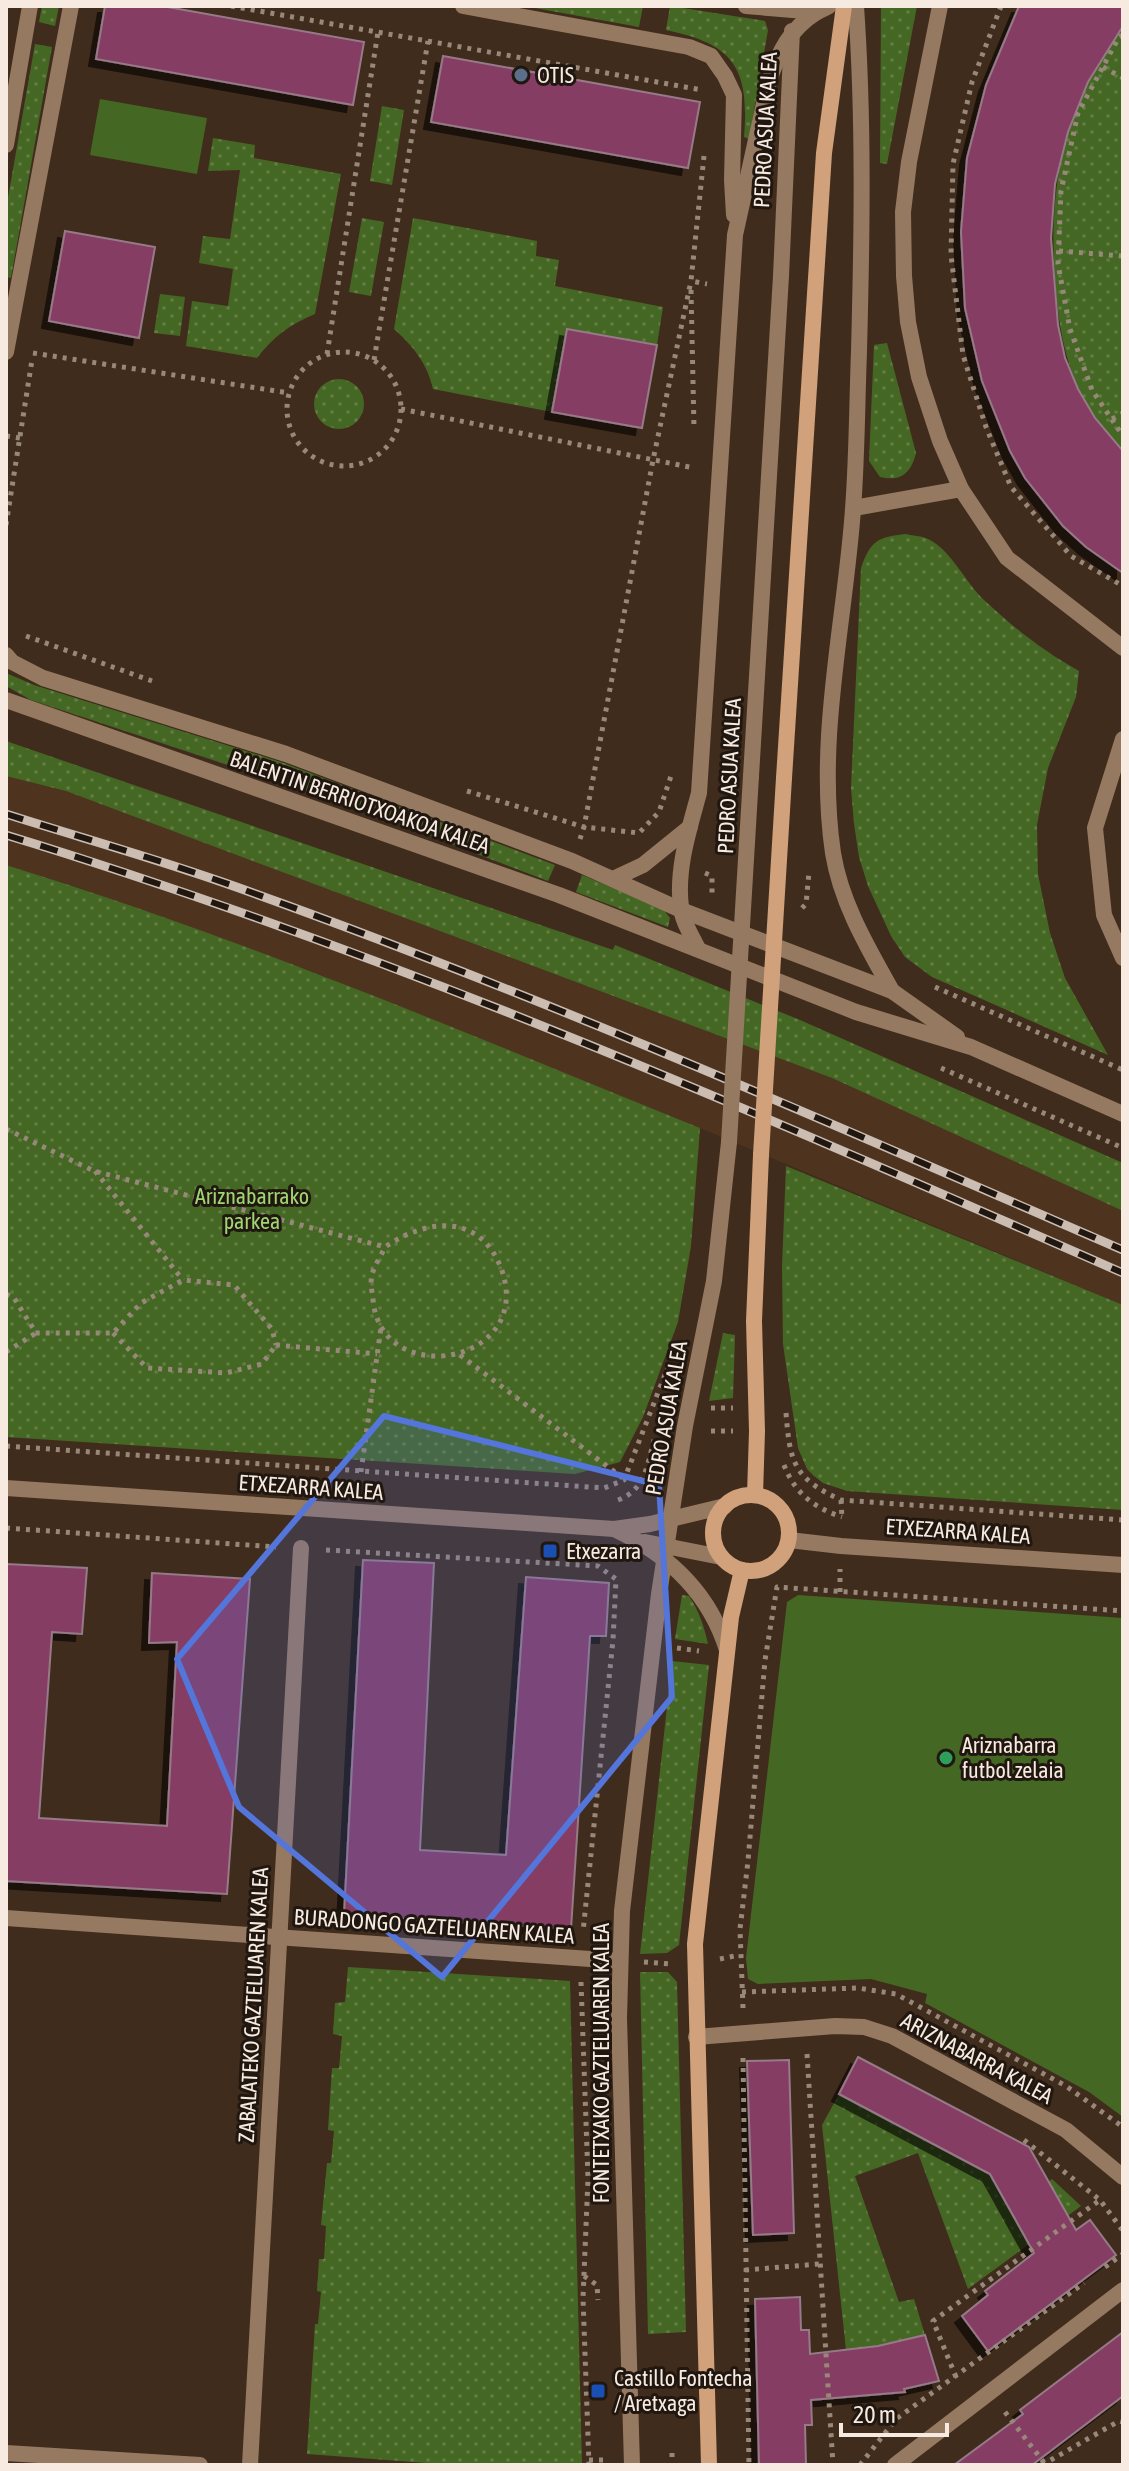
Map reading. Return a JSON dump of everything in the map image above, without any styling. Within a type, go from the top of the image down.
[{"type":"main road","points":[[755,1495],[754,1321],[761,1155],[824,153],[844,6]]},
{"type":"main road","points":[[744,1495],[755,1495],[778,1505],[786,1515],[789,1540],[777,1562],[754,1572],[730,1565],[721,1557],[713,1536],[718,1515],[725,1506],[744,1495]]},
{"type":"main road","points":[[709,2465],[695,1944],[731,1617],[742,1570]]},
{"type":"street","points":[[6,145],[30,6]]},
{"type":"street","points":[[6,352],[8,323],[71,6]]},
{"type":"street","points":[[463,6],[689,47],[711,56],[734,95],[732,180],[735,235]]},
{"type":"street","points":[[746,6],[823,9]]},
{"type":"street","points":[[856,6],[863,222],[854,508],[827,743],[833,854],[857,928],[892,991],[971,1047],[1123,1114]]},
{"type":"street","points":[[940,6],[909,162],[903,212],[908,322],[919,377],[940,441],[961,489],[1007,558],[1123,648]]},
{"type":"street","name":"PEDRO ASUA KALEA","points":[[670,1519],[714,1281],[729,1142],[795,9]]},
{"type":"street","name":"PEDRO ASUA KALEA","points":[[698,949],[681,910],[682,862],[699,793],[735,235],[769,81],[777,58],[792,31],[823,9]]},
{"type":"street","points":[[854,508],[961,489]]},
{"type":"street","name":"BALENTIN BERRIOTXOAKOA KALEA","points":[[6,655],[12,662],[43,678],[286,754],[613,879],[681,910],[892,991]]},
{"type":"street","name":"BALENTIN BERRIOTXOAKOA KALEA","points":[[6,700],[559,895],[856,1012],[971,1047]]},
{"type":"street","points":[[1123,739],[1095,828],[1104,915],[1123,958]]},
{"type":"street","name":"PEDRO ASUA KALEA","points":[[613,879],[643,865],[690,827]]},
{"type":"street","name":"ETXEZARRA KALEA","points":[[6,1488],[614,1529],[725,1506]]},
{"type":"street","name":"FONTETXAKO GAZTELUAREN KALEA","points":[[632,2465],[619,1961],[622,1911],[670,1519]]},
{"type":"street","name":"ETXEZARRA KALEA","points":[[614,1529],[666,1553],[721,1557]]},
{"type":"street","name":"ETXEZARRA KALEA","points":[[789,1540],[1123,1565]]},
{"type":"street","name":"ZABALATEKO GAZTELUAREN KALEA","points":[[250,2465],[301,1548]]},
{"type":"street","name":"ETXEZARRA KALEA","points":[[666,1553],[692,1583],[720,1626],[727,1653]]},
{"type":"street","name":"BURADONGO GAZTELUAREN KALEA","points":[[6,1918],[619,1961]]},
{"type":"street","name":"ARIZNABARRA KALEA","points":[[696,2037],[835,2026],[864,2027],[892,2036],[1066,2130],[1123,2177]]},
{"type":"street","points":[[895,2465],[1123,2290]]},
{"type":"street","points":[[6,2453],[200,2465]]},
{"type":"path","points":[[231,6],[646,80]]},
{"type":"path","points":[[1001,6],[972,82],[953,164],[951,255],[963,355],[986,427],[1011,487],[1071,556],[1123,586]]},
{"type":"path","points":[[327,354],[378,32]]},
{"type":"path","points":[[1123,35],[1119,37],[1078,113],[1061,191],[1058,264],[1070,329],[1092,390],[1123,436]]},
{"type":"path","points":[[374,360],[428,41]]},
{"type":"path","points":[[1103,67],[1123,78]]},
{"type":"path","points":[[1059,251],[1123,256]]},
{"type":"path","points":[[584,827],[653,460],[691,281],[694,437]]},
{"type":"path","points":[[6,525],[33,353],[289,393]]},
{"type":"path","points":[[327,354],[359,354],[374,360],[394,381],[401,409],[398,429],[388,446],[373,458],[354,465],[335,466],[316,460],[301,448],[291,431],[286,412],[289,393],[297,376],[310,362],[327,354]]},
{"type":"path","points":[[401,409],[694,468],[694,453]]},
{"type":"path","points":[[1112,419],[1123,413]]},
{"type":"path","points":[[6,436],[20,438]]},
{"type":"path","points":[[18,631],[162,685]]},
{"type":"path","points":[[454,786],[584,827],[639,833],[659,812],[676,761]]},
{"type":"path","points":[[929,984],[1123,1070]]},
{"type":"path","points":[[6,1129],[94,1171],[385,1247]]},
{"type":"path","points":[[94,1171],[183,1280]]},
{"type":"path","points":[[445,1224],[470,1231],[490,1245],[502,1270],[507,1296],[501,1319],[477,1345],[459,1355],[445,1358],[420,1355],[398,1344],[381,1326],[374,1312],[371,1276],[385,1247],[407,1233],[445,1224]]},
{"type":"path","points":[[113,1333],[141,1303],[183,1280],[234,1285],[272,1329],[276,1345]]},
{"type":"path","points":[[6,1294],[14,1298],[36,1333]]},
{"type":"path","points":[[361,1472],[381,1326]]},
{"type":"path","points":[[6,1352],[36,1333],[113,1333],[147,1368],[226,1373],[262,1364],[276,1345]]},
{"type":"path","points":[[276,1345],[377,1354]]},
{"type":"path","points":[[459,1355],[624,1480]]},
{"type":"path","points":[[6,1446],[604,1488],[624,1480],[671,1357]]},
{"type":"path","points":[[785,1406],[790,1457],[804,1476],[820,1490],[841,1500],[1123,1520]]},
{"type":"path","points":[[603,1502],[627,1496],[640,1484],[659,1420],[713,1432],[757,1431]]},
{"type":"path","points":[[781,1457],[792,1483],[807,1501],[823,1510],[855,1520]]},
{"type":"path","points":[[6,1528],[598,1566]]},
{"type":"path","points":[[749,2465],[740,1929],[765,1660],[777,1587],[1123,1611]]},
{"type":"path","points":[[613,1640],[765,1660]]},
{"type":"path","points":[[807,2054],[833,2465]]},
{"type":"path","points":[[791,2055],[820,2054]]},
{"type":"path","points":[[1012,2131],[1100,2200],[1123,2231]]},
{"type":"path","points":[[956,2377],[933,2321],[1100,2200]]},
{"type":"path","points":[[1099,2272],[1123,2254]]},
{"type":"path","points":[[745,2270],[819,2264]]},
{"type":"path","points":[[584,2276],[597,2285],[599,2313]]},
{"type":"path","points":[[860,2465],[896,2419],[1087,2281]]},
{"type":"path","points":[[999,2405],[1044,2464],[1119,2421],[1123,2422]]},
{"type":"path","points":[[589,2460],[603,2460],[603,2447]]},
{"type":"path","points":[[672,2453],[672,2465]]},
{"type":"highlighted area","points":[[384,1416],[659,1485],[672,1697],[442,1977],[239,1807],[177,1659]]},
{"type":"shaded area","points":[[6,776],[66,791],[832,1078],[1123,1211],[1123,1305],[700,1128],[311,971],[6,865]]},
{"type":"green space","points":[[42,6],[59,6],[55,26],[39,22]]},
{"type":"green space","points":[[524,6],[643,6],[639,27]]},
{"type":"green space","points":[[670,6],[765,21],[768,30],[749,139],[744,137],[744,93],[740,76],[732,62],[707,43],[666,30]]},
{"type":"green space","points":[[881,6],[917,6],[887,164],[880,163]]},
{"type":"green space","points":[[1123,26],[1123,451],[1094,417],[1067,358],[1058,314],[1054,220],[1063,152],[1072,119],[1102,56]]},
{"type":"green space","points":[[35,44],[52,47],[11,278],[6,277],[6,209]]},
{"type":"green space","points":[[100,99],[207,118],[197,174],[90,155]]},
{"type":"green space","points":[[382,106],[404,110],[392,185],[370,181]]},
{"type":"green space","points":[[213,138],[255,145],[254,158],[341,174],[315,314],[283,332],[257,358],[186,346],[192,301],[228,306],[233,269],[199,263],[203,236],[230,239],[240,170],[208,171]]},
{"type":"green space","points":[[362,218],[384,222],[371,296],[349,292]]},
{"type":"green space","points":[[413,218],[537,241],[536,256],[559,260],[555,286],[663,307],[657,345],[552,412],[433,389],[418,356],[394,329]]},
{"type":"green space","points":[[160,294],[185,297],[180,336],[154,333]]},
{"type":"green space","points":[[887,343],[916,453],[908,471],[894,478],[880,477],[869,461],[874,345]]},
{"type":"green space","points":[[339,379],[357,386],[364,404],[357,422],[339,429],[321,422],[314,404],[321,386]]},
{"type":"green space","points":[[906,534],[925,538],[938,546],[995,610],[1041,647],[1079,671],[1076,697],[1048,768],[1037,825],[1038,874],[1050,933],[1065,978],[1108,1055],[932,977],[905,957],[891,936],[868,886],[859,857],[851,788],[861,568],[868,551],[877,542]]},
{"type":"green space","points":[[6,673],[34,685],[281,762],[555,865],[548,881],[346,804],[31,700],[6,686]]},
{"type":"green space","points":[[6,741],[613,950],[615,945],[800,1020],[1123,1163],[1123,1211],[832,1078],[66,791],[6,776]]},
{"type":"green space","name":"Ariznabarrako parkea","points":[[6,865],[269,956],[700,1128],[691,1246],[678,1322],[643,1417],[620,1462],[575,1474],[6,1437]]},
{"type":"green space","points":[[582,875],[663,909],[670,918],[668,927],[576,892]]},
{"type":"green space","points":[[786,1166],[1123,1305],[1123,1510],[847,1491],[823,1483],[807,1469],[798,1448],[783,1344]]},
{"type":"green space","points":[[723,1333],[735,1335],[733,1398],[709,1401]]},
{"type":"green space","points":[[682,1595],[689,1596],[696,1607],[708,1644],[675,1639]]},
{"type":"green space","name":"Ariznabarra futbol zelaia","points":[[798,1595],[1123,1618],[1123,2117],[1089,2092],[925,2003],[927,1994],[871,1979],[758,1984],[748,1979],[746,1958],[787,1602]]},
{"type":"green space","points":[[672,1661],[709,1665],[679,1945],[667,1953],[640,1954]]},
{"type":"green space","points":[[348,1967],[570,1981],[582,2465],[453,2465],[307,2454],[315,2324],[318,2324],[321,2292],[317,2291],[319,2259],[324,2259],[326,2226],[321,2225],[327,2163],[331,2163],[334,2131],[328,2130],[332,2068],[339,2068],[342,2036],[333,2034],[335,2003],[345,2002]]},
{"type":"green space","points":[[640,1972],[668,1972],[677,1982],[686,2332],[648,2334]]},
{"type":"green space","points":[[839,2094],[992,2176],[1015,2219],[1056,2197],[1048,2182],[1052,2179],[1081,2206],[968,2289],[918,2153],[855,2176],[899,2302],[914,2299],[925,2335],[846,2350],[822,2125]]},
{"type":"building","points":[[105,6],[162,6],[364,42],[353,105],[96,59]]},
{"type":"building","points":[[1019,6],[1123,6],[1123,26],[1088,82],[1068,132],[1055,184],[1051,238],[1058,325],[1065,358],[1095,418],[1123,451],[1123,573],[1063,526],[1025,478],[1010,451],[982,381],[965,308],[961,232],[967,158],[986,85]]},
{"type":"building","points":[[443,56],[700,102],[688,168],[431,122]]},
{"type":"building","points":[[65,231],[155,247],[139,338],[49,321]]},
{"type":"building","points":[[567,329],[657,345],[642,428],[552,412]]},
{"type":"building","points":[[363,1560],[434,1563],[420,1850],[506,1855],[526,1577],[609,1583],[606,1636],[590,1636],[571,1929],[344,1915]]},
{"type":"building","points":[[6,1564],[87,1568],[82,1634],[52,1632],[39,1818],[167,1826],[177,1642],[149,1643],[152,1573],[250,1579],[227,1894],[6,1881]]},
{"type":"building","points":[[858,2057],[1029,2147],[1076,2230],[1090,2220],[1116,2255],[988,2351],[962,2316],[988,2295],[985,2291],[1034,2253],[990,2174],[839,2094]]},
{"type":"building","points":[[789,2060],[794,2233],[753,2235],[747,2061]]},
{"type":"building","points":[[800,2297],[801,2330],[809,2330],[810,2354],[878,2346],[925,2335],[939,2381],[904,2389],[905,2392],[811,2400],[812,2425],[805,2425],[806,2465],[759,2465],[755,2299]]},
{"type":"building","points":[[1123,2332],[1123,2396],[1032,2465],[954,2465],[1023,2414],[1020,2410]]},
{"type":"railway","points":[[6,814],[222,882],[473,976],[691,1064],[1123,1250]]},
{"type":"railway","points":[[6,835],[291,930],[431,983],[710,1095],[1123,1273]]},
{"type":"place","name":"OTIS","points":[[521,75]]},
{"type":"place","name":"Etxezarra","points":[[550,1551]]},
{"type":"place","name":"Ariznabarra futbol zelaia","points":[[946,1758]]},
{"type":"place","name":"Castillo Fontecha / Aretxaga","points":[[598,2391]]}]
